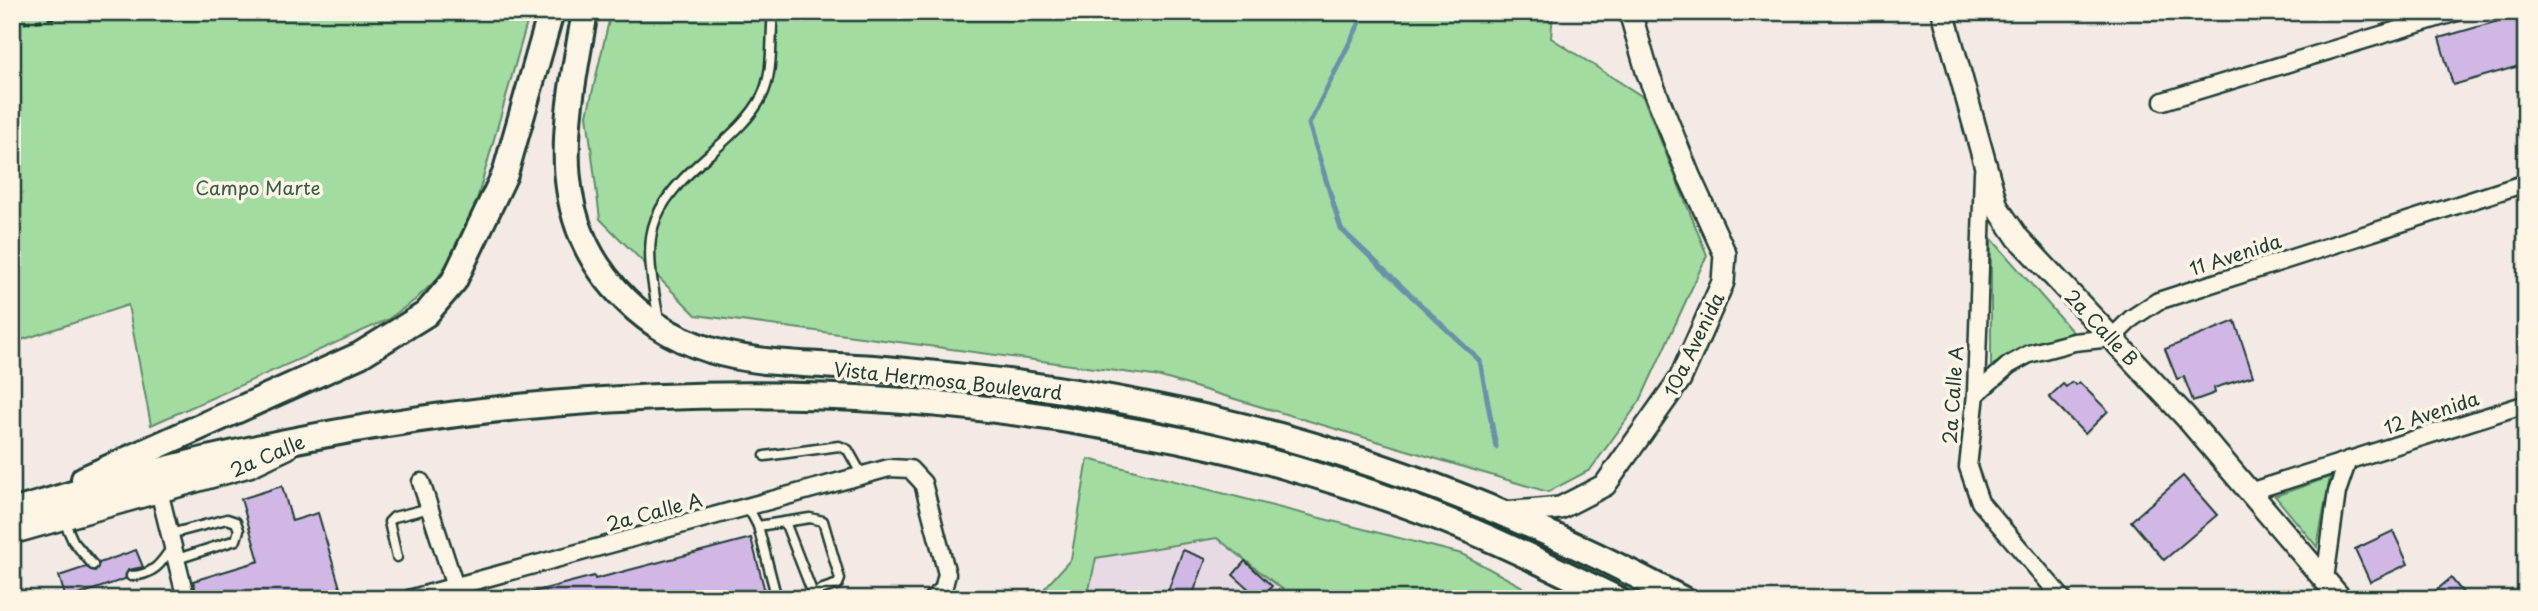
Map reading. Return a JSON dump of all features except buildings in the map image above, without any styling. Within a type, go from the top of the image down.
[{"type":"main road","points":[[14,518],[219,415],[360,355],[426,314],[454,281],[505,174],[551,12]]},
{"type":"main road","name":"Vista Hermosa Boulevard","points":[[585,12],[566,130],[565,163],[573,211],[587,250],[604,276],[627,301],[660,327],[683,340],[752,362],[872,368],[1016,383],[1166,410],[1281,437],[1504,513],[1682,599]]},
{"type":"main road","name":"Vista Hermosa Boulevard","points":[[311,437],[445,414],[552,403],[668,397],[884,399],[996,409],[1180,440],[1261,459],[1466,528],[1617,599]]},
{"type":"main road","name":"2a Calle","points":[[14,518],[207,457],[311,437]]},
{"type":"street","name":"10a Avenida","points":[[1504,513],[1560,508],[1605,485],[1680,379],[1723,282],[1725,254],[1689,176],[1647,71],[1630,12]]},
{"type":"street","name":"2a Calle B","points":[[1943,12],[1997,207],[2018,238],[2252,491],[2341,599]]},
{"type":"street","points":[[2163,101],[2457,12]]},
{"type":"street","name":"2a Calle A","points":[[1984,162],[1976,394],[1968,467],[1980,502],[2063,599]]},
{"type":"street","name":"11 Avenida","points":[[2112,338],[2132,318],[2158,301],[2526,183]]},
{"type":"street","points":[[1976,394],[2009,365],[2029,354],[2074,342],[2112,338]]},
{"type":"street","name":"12 Avenida","points":[[2252,491],[2526,404]]},
{"type":"street","name":"2a Calle","points":[[14,518],[63,518],[249,466],[311,437]]},
{"type":"street","points":[[2325,579],[2337,492],[2348,460]]},
{"type":"street","name":"2a Calle A","points":[[409,599],[457,592],[889,468],[911,469],[923,483],[947,574],[937,594]]},
{"type":"street","points":[[421,482],[457,592]]},
{"type":"street","points":[[159,491],[186,599]]},
{"type":"lane","points":[[660,327],[649,274],[648,250],[653,226],[668,197],[748,116],[761,97],[769,75],[773,12]]},
{"type":"lane","points":[[765,456],[839,446],[848,450],[862,475]]},
{"type":"lane","points":[[748,507],[758,526],[777,599]]},
{"type":"lane","points":[[397,557],[389,522],[394,517],[430,508]]},
{"type":"lane","points":[[63,518],[73,541],[93,565]]},
{"type":"lane","points":[[758,526],[810,518],[823,521],[840,579],[838,584],[813,596],[785,522]]},
{"type":"lane","points":[[131,576],[150,573],[159,566],[173,546],[227,519],[236,522],[239,530],[236,540],[173,546]]},
{"type":"path","points":[[12,25],[90,12]]},
{"type":"shaded area","points":[[1217,537],[1295,599],[1087,599],[1096,558]]},
{"type":"green space","name":"Campo Marte","points":[[12,12],[530,12],[468,231],[437,279],[415,300],[387,320],[151,425],[128,305],[12,343]]},
{"type":"green space","points":[[611,12],[1553,12],[1551,38],[1643,97],[1707,255],[1640,401],[1590,470],[1548,492],[1161,377],[696,315],[600,219],[587,115]]},
{"type":"green space","points":[[1991,238],[2076,336],[2028,347],[1991,366]]},
{"type":"green space","points":[[1088,459],[1462,554],[1545,599],[1295,599],[1217,538],[1096,558],[1087,599],[1035,599],[1071,559]]},
{"type":"green space","points":[[2330,477],[2317,547],[2275,496]]},
{"type":"waterway","points":[[1365,12],[1309,124],[1341,229],[1480,361],[1496,447]]}]
